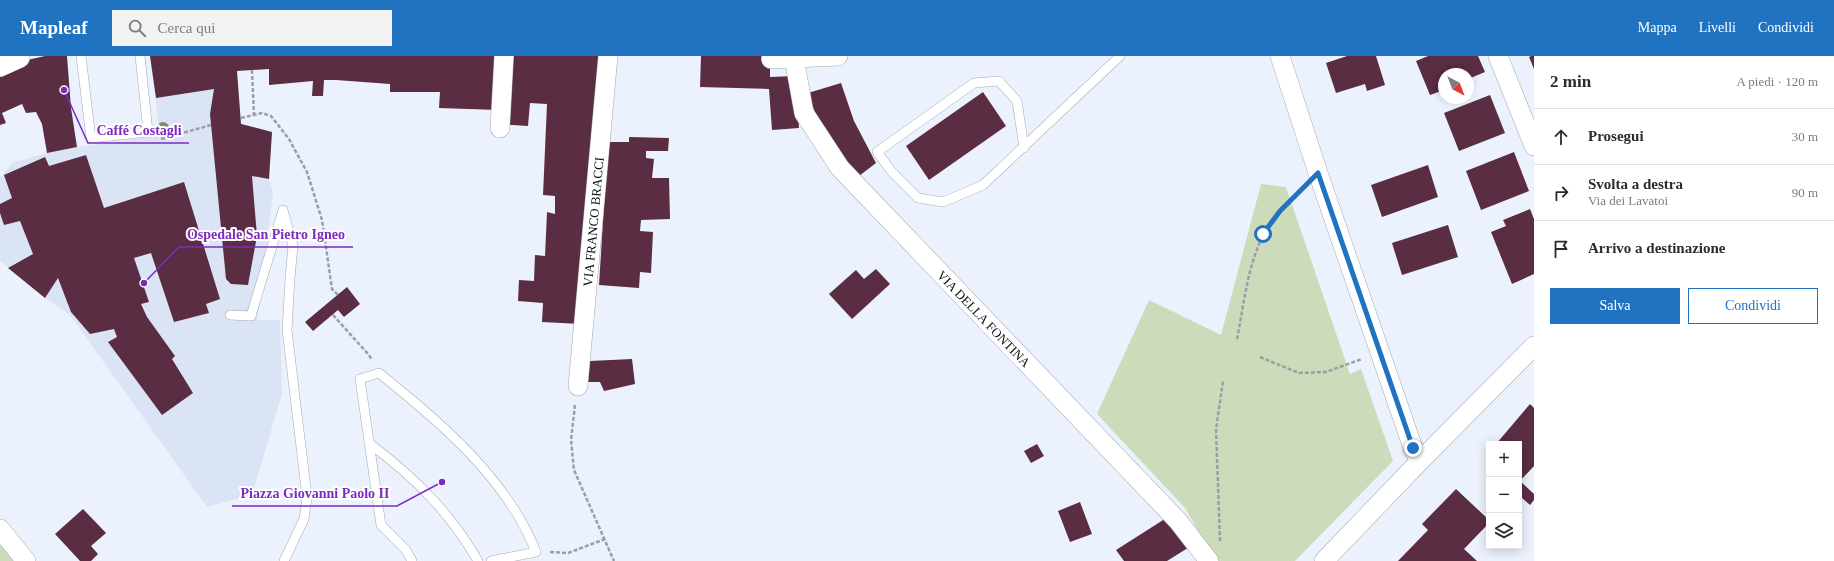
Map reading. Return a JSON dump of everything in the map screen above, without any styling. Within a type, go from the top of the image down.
[{"type":"street","points":[[500,128],[504,56]]},
{"type":"street","name":"VIA FRANCO BRACCI","points":[[578,386],[608,56]]},
{"type":"street","points":[[771,59],[838,56]]},
{"type":"street","points":[[1280,56],[1379,352],[1413,448],[1420,461]]},
{"type":"street","points":[[1498,56],[1530,126],[1534,146]]},
{"type":"street","points":[[0,67],[20,58]]},
{"type":"street","name":"VIA DELLA FONTINA","points":[[794,58],[804,113],[840,168],[1178,521],[1209,561]]},
{"type":"street","points":[[1324,561],[1534,346]]},
{"type":"street","points":[[0,529],[26,561]]},
{"type":"lane","points":[[81,56],[91,138],[148,132],[140,56]]},
{"type":"lane","points":[[1024,148],[1016,101],[999,81],[974,83],[877,152],[892,172],[918,198],[943,202],[983,184],[1024,148],[1120,56]]},
{"type":"lane","points":[[230,315],[251,316],[283,210],[293,246],[287,330],[307,497],[304,519],[284,561]]},
{"type":"lane","points":[[412,561],[406,550],[382,525],[360,379],[379,373],[420,405],[470,453],[509,501],[528,532],[536,552],[491,561]]},
{"type":"lane","points":[[369,443],[401,467],[437,502],[463,536],[478,561]]},
{"type":"path","points":[[252,70],[254,115]]},
{"type":"path","points":[[241,118],[262,113],[271,116],[289,139],[307,172],[322,220],[332,289],[338,295]]},
{"type":"path","points":[[157,140],[211,125]]},
{"type":"path","points":[[1237,339],[1253,258],[1263,234],[1280,211],[1318,173]]},
{"type":"path","points":[[333,315],[369,355],[379,373]]},
{"type":"path","points":[[1260,357],[1299,373],[1326,372],[1379,352]]},
{"type":"path","points":[[1220,542],[1216,429],[1224,380]]},
{"type":"path","points":[[578,386],[571,440],[574,470],[614,561]]},
{"type":"path","points":[[536,552],[568,553],[605,539]]},
{"type":"shaded area","points":[[150,56],[235,56],[241,124],[272,132],[269,179],[273,193],[257,320],[280,320],[282,394],[252,495],[207,507],[70,315],[45,298],[0,261],[0,178],[13,162],[77,147],[160,135]]},
{"type":"green space","points":[[1261,184],[1286,187],[1350,374],[1361,369],[1393,461],[1295,561],[1216,561],[1185,508],[1097,414],[1149,300],[1221,335]]},
{"type":"green space","points":[[0,543],[15,561],[0,561]]},
{"type":"building","points":[[45,56],[67,56],[71,108],[77,147],[47,153],[42,124],[36,112],[26,113],[22,104],[2,113],[6,123],[0,125],[0,72],[23,61]]},
{"type":"building","points":[[150,56],[601,56],[581,324],[542,322],[543,303],[518,301],[519,280],[534,281],[535,255],[545,256],[547,212],[555,214],[555,196],[543,195],[547,104],[530,103],[528,126],[496,124],[498,110],[439,108],[440,92],[390,92],[390,84],[324,80],[323,96],[312,96],[313,81],[269,85],[269,69],[237,71],[241,124],[272,132],[269,179],[252,176],[257,236],[248,285],[231,284],[226,279],[210,114],[214,89],[156,98]]},
{"type":"building","points":[[701,56],[770,56],[770,77],[795,76],[799,128],[772,130],[769,89],[700,87]]},
{"type":"building","points":[[1347,56],[1376,56],[1385,85],[1367,91],[1365,84],[1336,93],[1326,63]]},
{"type":"building","points":[[1428,56],[1478,56],[1485,72],[1474,77],[1474,68],[1438,68],[1438,92],[1430,95],[1416,61]]},
{"type":"building","points":[[1534,56],[1534,69],[1529,57]]},
{"type":"building","points":[[841,83],[854,121],[876,163],[859,176],[821,129],[808,93]]},
{"type":"building","points":[[983,92],[1006,126],[929,180],[906,146]]},
{"type":"building","points":[[1490,95],[1505,133],[1459,151],[1444,113],[1467,104],[1474,104],[1474,101]]},
{"type":"building","points":[[629,137],[669,138],[668,151],[646,151],[646,158],[654,159],[652,178],[669,178],[670,219],[641,220],[640,231],[653,232],[651,273],[640,272],[639,288],[599,285],[608,142],[629,142]]},
{"type":"building","points":[[1514,152],[1529,191],[1481,210],[1466,171]]},
{"type":"building","points":[[86,155],[104,208],[184,182],[220,299],[206,304],[209,313],[174,322],[151,253],[134,258],[149,302],[141,304],[147,317],[175,356],[172,359],[193,393],[162,415],[108,342],[117,337],[114,329],[90,334],[71,312],[58,278],[45,298],[8,268],[33,254],[20,221],[4,225],[0,213],[0,204],[12,198],[4,175],[45,157],[49,166]]},
{"type":"building","points":[[1428,165],[1438,197],[1382,217],[1371,185]]},
{"type":"building","points":[[1530,209],[1534,219],[1534,274],[1512,284],[1491,232],[1506,226],[1503,220]]},
{"type":"building","points":[[1448,225],[1458,257],[1402,275],[1392,243]]},
{"type":"building","points":[[876,269],[890,284],[852,319],[829,294],[856,270],[864,279]]},
{"type":"building","points":[[347,287],[360,304],[344,317],[338,310],[313,331],[305,322]]},
{"type":"building","points":[[632,359],[635,384],[604,391],[600,382],[588,382],[590,361]]},
{"type":"building","points":[[1530,404],[1534,408],[1534,466],[1522,479],[1522,441],[1499,441]]},
{"type":"building","points":[[1037,444],[1044,456],[1031,463],[1024,451]]},
{"type":"building","points":[[1522,483],[1534,494],[1534,500],[1530,505],[1522,498]]},
{"type":"building","points":[[1456,489],[1486,517],[1486,526],[1464,549],[1477,561],[1398,561],[1428,530],[1422,524]]},
{"type":"building","points":[[1080,502],[1092,534],[1070,542],[1058,511]]},
{"type":"building","points":[[83,509],[106,533],[91,546],[98,554],[91,561],[80,561],[55,534]]},
{"type":"building","points":[[1171,515],[1191,546],[1167,561],[1124,561],[1116,550]]},
{"type":"place","name":"Caffé Costagli","points":[[64,90]]},
{"type":"place","name":"Ospedale San Pietro Igneo","points":[[144,283]]},
{"type":"place","name":"Piazza Giovanni Paolo II","points":[[442,482]]},
{"type":"route","points":[[1263,234],[1280,211],[1318,173],[1413,448]]}]
